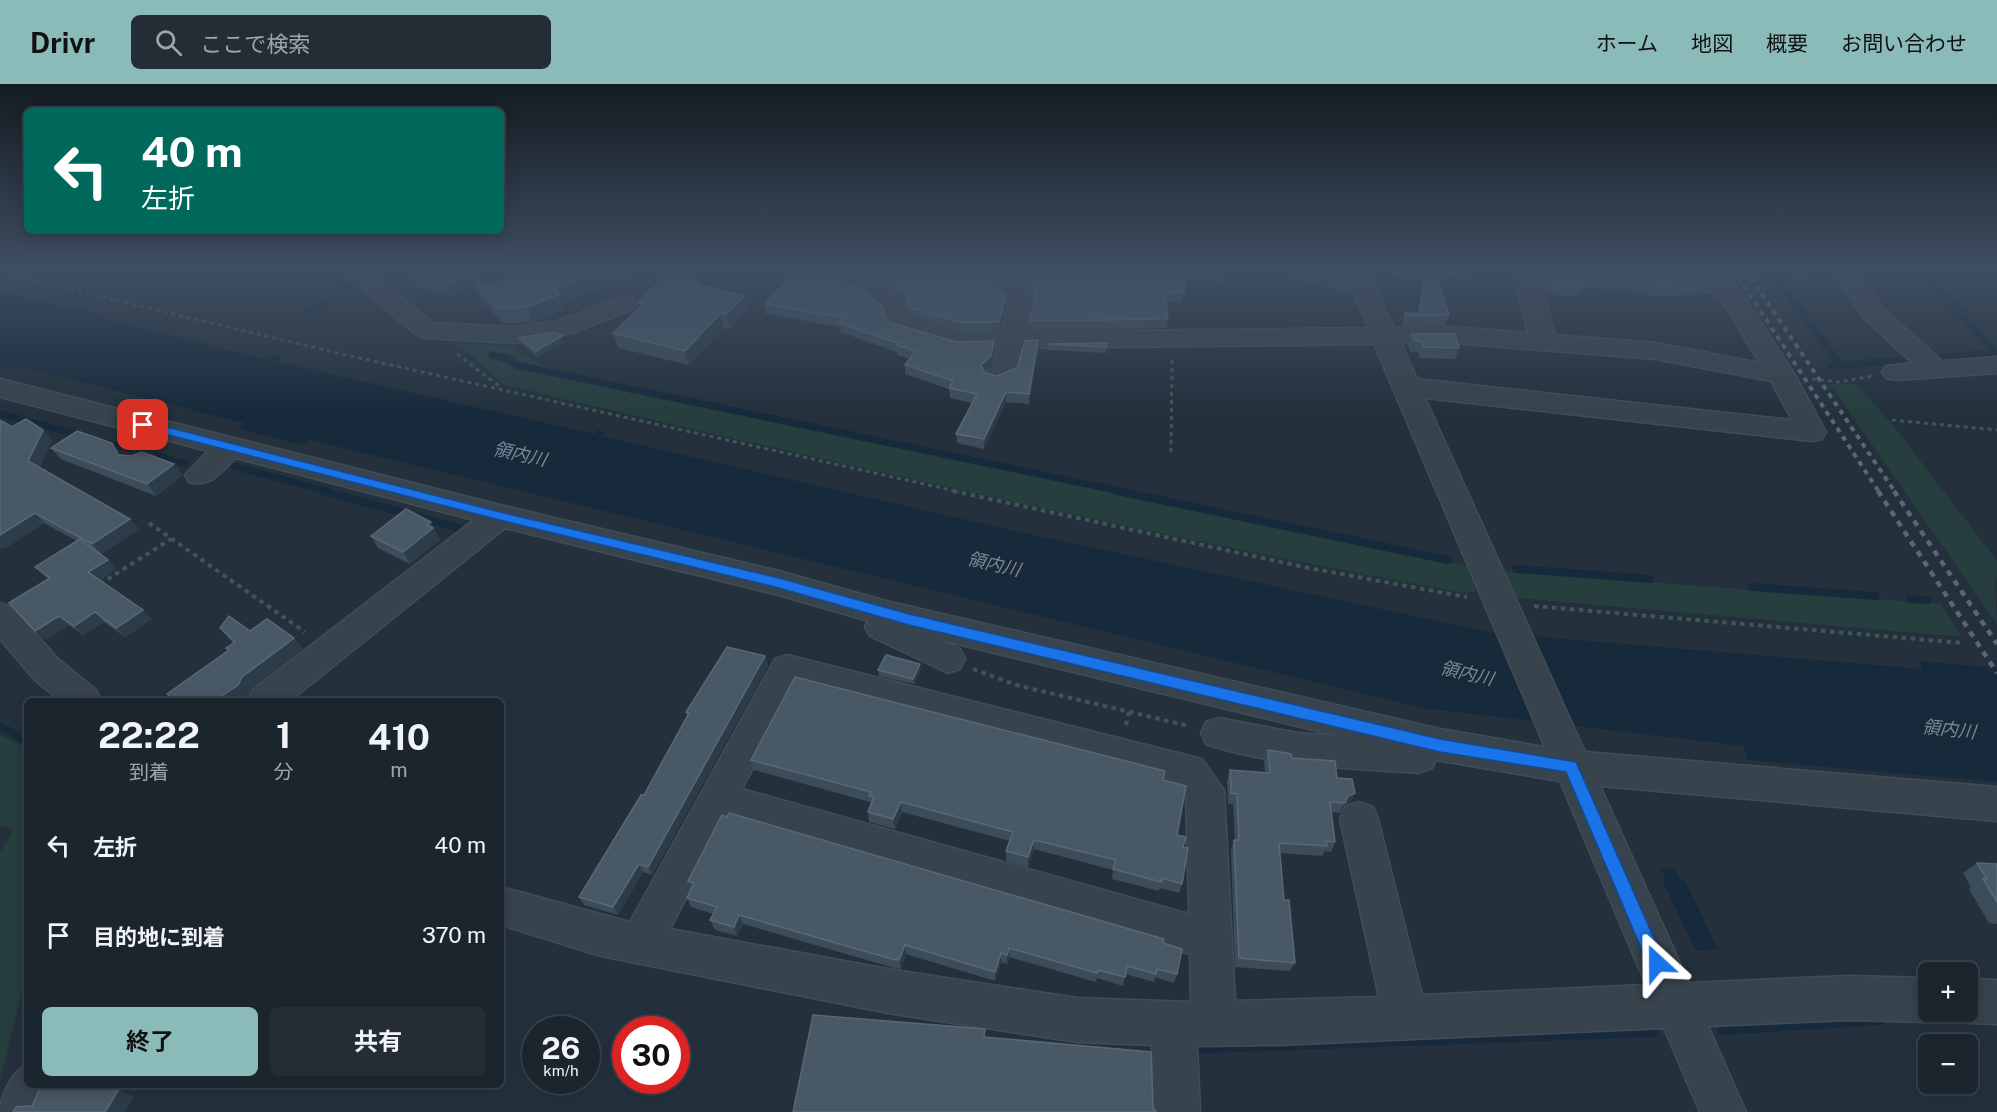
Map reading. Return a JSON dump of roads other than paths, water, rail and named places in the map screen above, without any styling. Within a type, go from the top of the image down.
[{"type":"street","points":[[410,317],[426,330],[514,335],[563,328],[591,317]]},
{"type":"street","points":[[897,317],[898,324],[958,341],[1452,335],[1543,340],[1656,351],[1781,375]]},
{"type":"street","points":[[997,375],[1005,371],[1018,317]]},
{"type":"street","points":[[1376,317],[1498,602],[1723,1112]]},
{"type":"street","points":[[1537,317],[1543,340]]},
{"type":"street","points":[[1407,387],[1812,432],[1781,375],[1744,317]]},
{"type":"street","points":[[1879,317],[1936,369]]},
{"type":"street","points":[[1896,372],[1997,365]]},
{"type":"street","points":[[0,388],[154,440],[229,448],[779,583],[898,617],[1469,750],[1571,767],[1997,804]]},
{"type":"street","points":[[200,475],[229,448]]},
{"type":"street","points":[[269,698],[500,516]]},
{"type":"street","points":[[831,598],[844,615],[875,623],[948,659]]},
{"type":"street","points":[[0,616],[46,669],[81,698]]},
{"type":"street","points":[[640,944],[787,669],[1189,770],[1205,790],[1211,940],[1177,1112]]},
{"type":"street","points":[[1219,733],[1298,749],[1437,758],[1469,750]]},
{"type":"street","points":[[717,799],[1211,940]]},
{"type":"street","points":[[1359,819],[1406,1017]]},
{"type":"street","points":[[504,907],[601,936],[640,944],[888,991],[1077,1020],[1194,1024],[1849,998],[1918,1000]]},
{"type":"street","points":[[1978,1001],[1997,1002]]},
{"type":"street","points":[[19,1112],[34,1088]]},
{"type":"water","name":"領内川","points":[[0,317],[103,317],[269,360],[275,355],[282,357],[277,362],[594,434],[598,430],[604,432],[601,436],[1006,529],[1494,633],[1923,669],[1919,661],[1997,668],[1997,782],[1748,760],[1743,746],[1422,708],[310,440],[302,445],[239,429],[244,423],[18,366],[11,369],[0,367]]},
{"type":"water","points":[[1675,868],[1680,879],[1684,879],[1718,949],[1696,951],[1662,880],[1666,880],[1661,869]]},
{"type":"waterway","points":[[1805,317],[1840,365]]},
{"type":"waterway","points":[[1963,317],[1991,347]]},
{"type":"waterway","points":[[1935,358],[1997,353]]},
{"type":"waterway","points":[[492,355],[508,359],[516,365],[1125,492]]},
{"type":"waterway","points":[[1831,366],[1917,359]]},
{"type":"waterway","points":[[0,414],[84,436]]},
{"type":"waterway","points":[[105,442],[130,449]]},
{"type":"waterway","points":[[158,456],[186,464]]},
{"type":"waterway","points":[[233,466],[329,492]]},
{"type":"waterway","points":[[323,491],[462,529]]},
{"type":"waterway","points":[[1117,491],[1448,560]]},
{"type":"waterway","points":[[1516,569],[1650,579]]},
{"type":"waterway","points":[[1752,587],[1876,596]]},
{"type":"waterway","points":[[1910,599],[1927,600]]},
{"type":"waterway","points":[[0,726],[24,739]]},
{"type":"waterway","points":[[1723,1030],[1880,1020]]},
{"type":"waterway","points":[[1186,1049],[1653,1032]]},
{"type":"railway","points":[[1764,317],[1879,492]]},
{"type":"railway","points":[[1777,317],[1895,492]]},
{"type":"railway","points":[[1878,491],[1997,673]]},
{"type":"railway","points":[[1894,491],[1997,644]]}]
